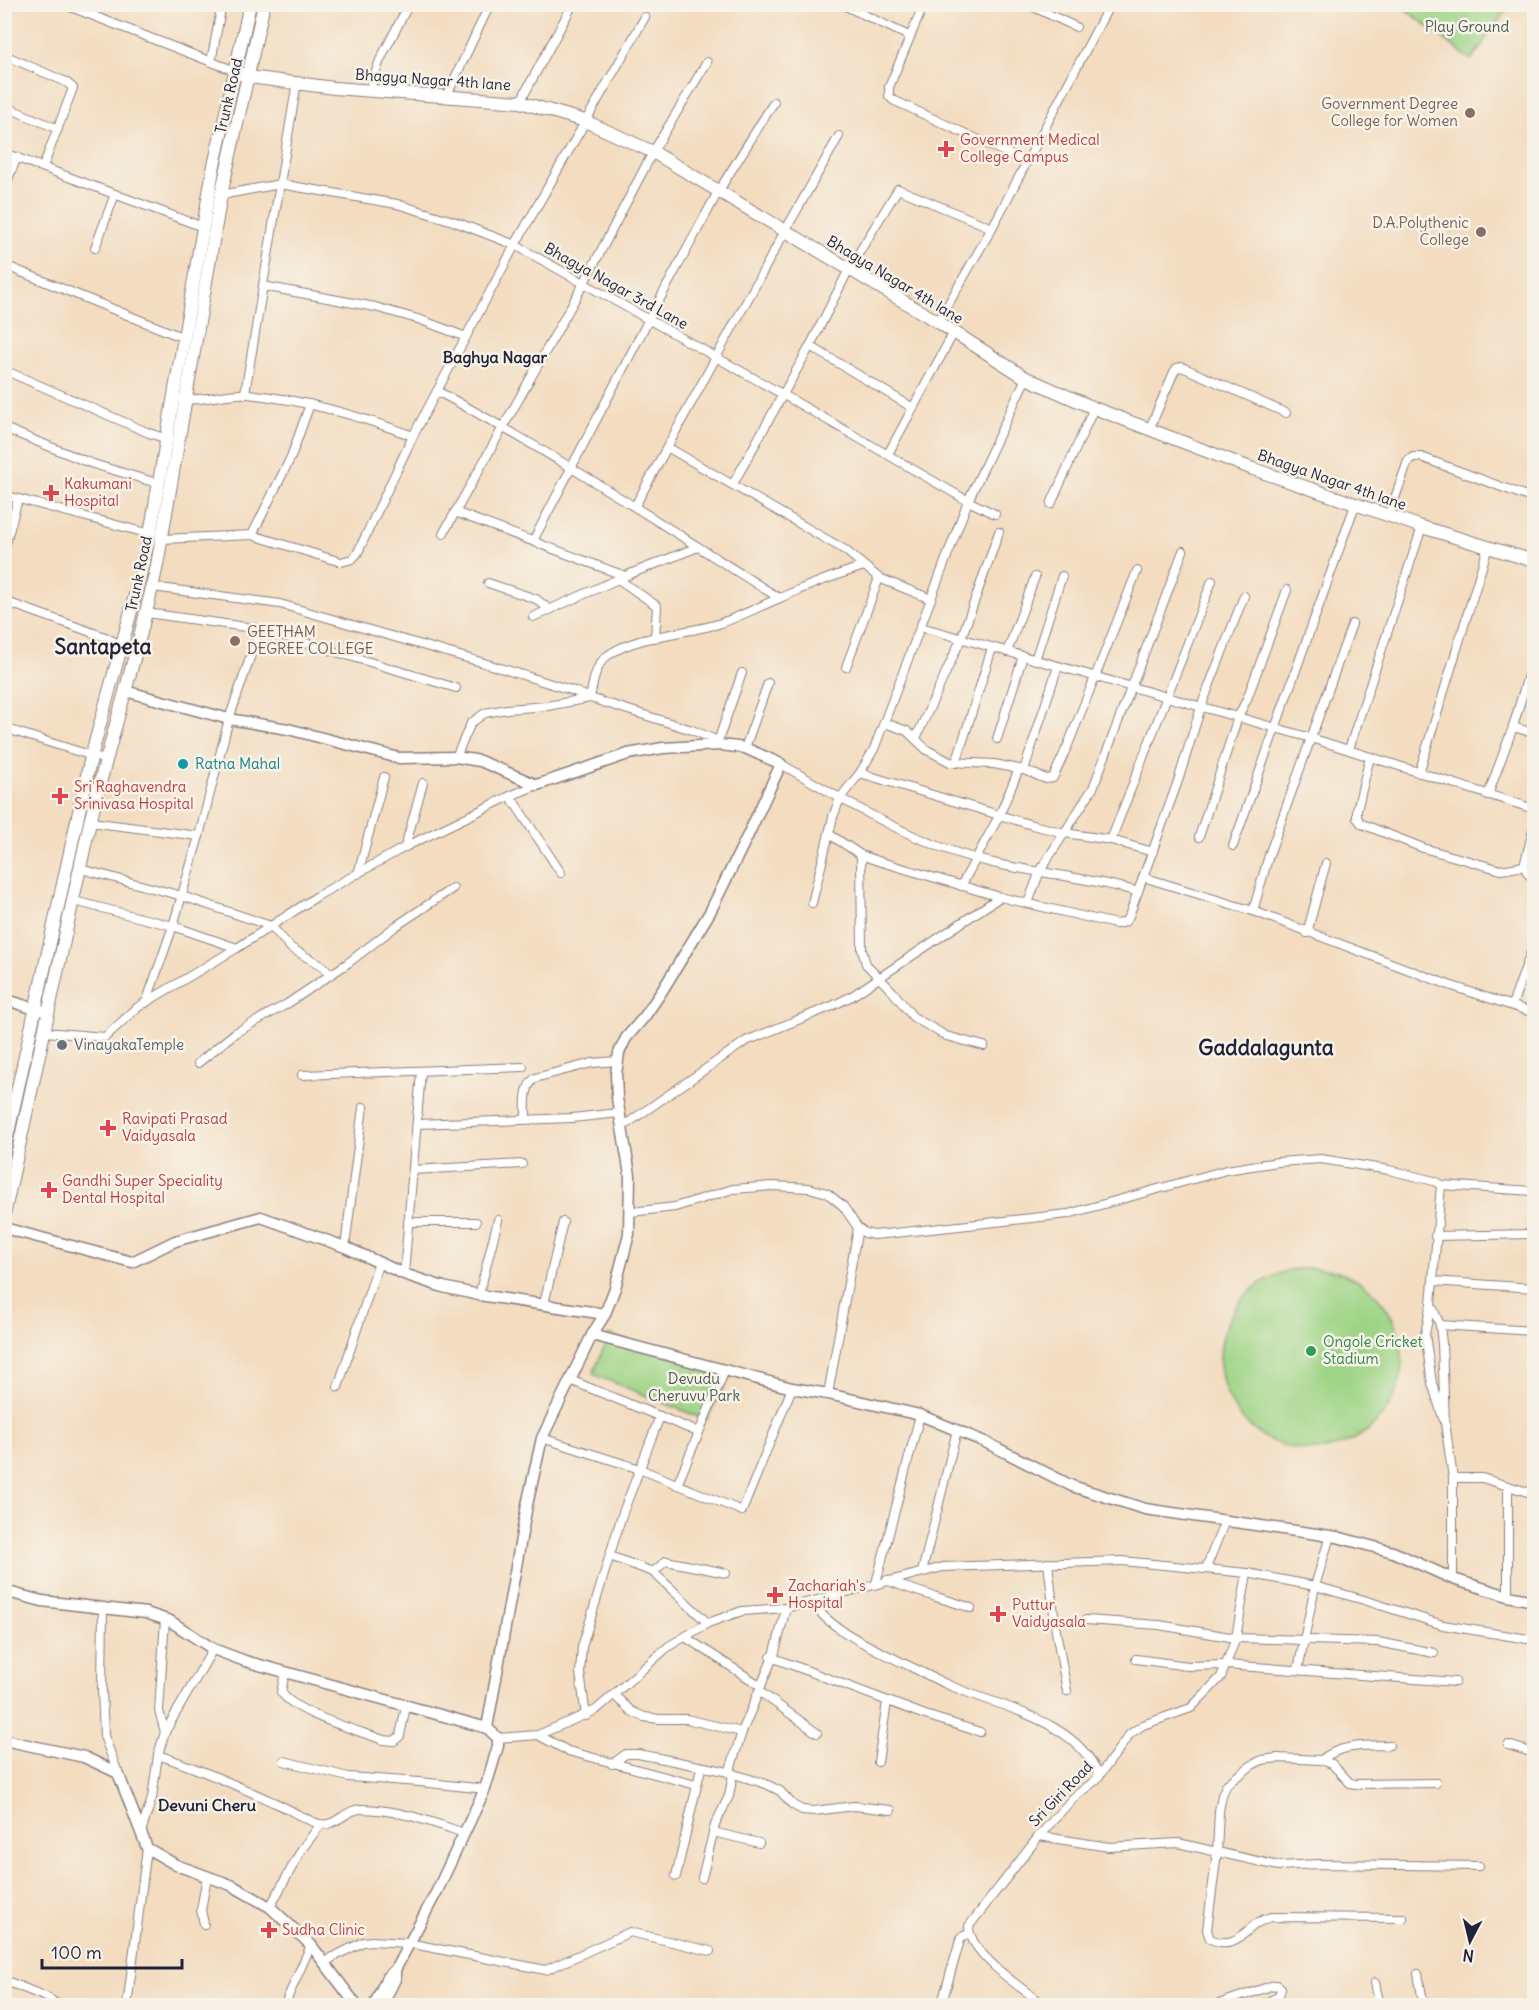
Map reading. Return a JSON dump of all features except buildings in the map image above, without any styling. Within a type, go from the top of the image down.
[{"type":"main road","points":[[4,1151],[7,1127],[57,918],[91,757],[141,577],[156,536],[160,484],[203,227],[250,4]]},
{"type":"main road","name":"Trunk Road","points":[[4,1215],[90,822],[153,587],[156,536],[187,400],[221,195],[264,4]]},
{"type":"main road","name":"Bhagya Nagar 4th lane","points":[[235,71],[249,77],[369,91],[520,102],[585,121],[653,152],[938,322],[1026,378],[1149,430],[1355,505],[1534,561]]},
{"type":"street","points":[[63,4],[235,71]]},
{"type":"street","points":[[211,62],[222,4]]},
{"type":"street","points":[[369,91],[380,60],[409,4]]},
{"type":"street","points":[[447,95],[490,4]]},
{"type":"street","points":[[520,102],[573,4]]},
{"type":"street","points":[[841,4],[909,36]]},
{"type":"street","points":[[924,4],[889,87],[890,96],[893,100],[1026,162]]},
{"type":"street","points":[[1027,4],[1076,27]]},
{"type":"street","points":[[938,322],[992,228],[1110,4]]},
{"type":"street","points":[[4,495],[156,536],[252,535],[341,562],[352,558],[363,543],[413,436],[515,245],[645,17]]},
{"type":"street","points":[[4,55],[66,82],[73,88],[43,167]]},
{"type":"street","points":[[443,534],[584,283],[653,152],[706,62]]},
{"type":"street","points":[[245,393],[297,82]]},
{"type":"street","points":[[533,541],[718,192],[774,102]]},
{"type":"street","points":[[4,106],[58,129]]},
{"type":"street","points":[[635,506],[715,357],[839,136]]},
{"type":"street","points":[[4,153],[203,227]]},
{"type":"street","points":[[4,189],[17,157]]},
{"type":"street","name":"Bhagya Nagar 3rd Lane","points":[[221,195],[280,184],[397,204],[453,221],[515,245],[968,501],[995,514]]},
{"type":"street","points":[[733,484],[810,346],[849,270],[898,189],[992,228]]},
{"type":"street","points":[[95,248],[115,194]]},
{"type":"street","points":[[4,265],[184,338]]},
{"type":"street","points":[[263,286],[375,307],[466,336]]},
{"type":"street","points":[[888,454],[954,332]]},
{"type":"street","points":[[810,346],[913,408]]},
{"type":"street","points":[[1149,430],[1174,372],[1177,368],[1182,367],[1286,413]]},
{"type":"street","points":[[4,370],[167,439]]},
{"type":"street","points":[[812,903],[833,817],[840,798],[860,773],[885,723],[968,501],[1026,378]]},
{"type":"street","points":[[437,391],[503,426],[635,506],[779,598]]},
{"type":"street","points":[[174,397],[187,400],[245,393],[310,404],[368,419],[413,436]]},
{"type":"street","points":[[252,535],[291,458],[310,404]]},
{"type":"street","points":[[1051,504],[1094,408]]},
{"type":"street","points":[[4,428],[90,463],[160,484]]},
{"type":"street","points":[[667,447],[845,550],[879,578],[930,599]]},
{"type":"street","points":[[1389,515],[1408,462],[1413,457],[1421,457],[1534,499]]},
{"type":"street","points":[[4,550],[18,499]]},
{"type":"street","points":[[1233,846],[1355,505]]},
{"type":"street","points":[[455,512],[622,577],[657,606],[655,638]]},
{"type":"street","points":[[1349,749],[1422,527]]},
{"type":"street","points":[[916,738],[962,639],[999,532]]},
{"type":"street","points":[[533,617],[622,577],[698,547]]},
{"type":"street","points":[[1419,773],[1488,547]]},
{"type":"street","points":[[1028,903],[1040,871],[1093,788],[1183,551]]},
{"type":"street","points":[[590,698],[600,663],[607,656],[655,638],[737,618],[832,576],[864,566]]},
{"type":"street","points":[[885,723],[907,731],[927,750],[956,763],[1022,769],[1050,780],[1055,776],[1137,571]]},
{"type":"street","points":[[1035,660],[1062,576]]},
{"type":"street","points":[[1007,652],[1035,577]]},
{"type":"street","points":[[846,667],[879,578]]},
{"type":"street","points":[[1111,840],[1212,581]]},
{"type":"street","points":[[489,583],[536,599],[550,610]]},
{"type":"street","points":[[153,587],[280,604],[484,663],[692,730],[719,743],[746,748],[781,764],[909,834],[943,848],[976,859],[1138,892]]},
{"type":"street","points":[[1199,837],[1238,717],[1247,699],[1287,591]]},
{"type":"street","points":[[830,834],[861,855],[961,886],[1116,924],[1125,922],[1153,852],[1201,707],[1244,596]]},
{"type":"street","points":[[4,601],[121,645]]},
{"type":"street","points":[[147,613],[260,629],[456,688]]},
{"type":"street","points":[[1253,912],[1269,855],[1352,624]]},
{"type":"street","points":[[921,627],[1349,749],[1534,808]]},
{"type":"street","points":[[146,1003],[173,926],[200,836],[229,718],[260,629]]},
{"type":"street","points":[[956,763],[992,648]]},
{"type":"street","points":[[1488,795],[1513,727],[1534,655]]},
{"type":"street","points":[[997,739],[1023,656]]},
{"type":"street","points":[[961,886],[1022,769],[1058,666]]},
{"type":"street","points":[[719,743],[742,673]]},
{"type":"street","points":[[746,748],[768,683]]},
{"type":"street","points":[[110,687],[399,758],[456,757],[480,761],[537,785]]},
{"type":"street","points":[[456,757],[471,723],[485,713],[547,706],[590,698]]},
{"type":"street","points":[[1513,727],[1534,732]]},
{"type":"street","points":[[4,728],[105,760]]},
{"type":"street","points":[[45,1032],[105,1037],[146,1003],[319,895],[405,847],[510,796],[628,754],[719,743]]},
{"type":"street","points":[[1370,757],[1357,810],[1357,818],[1362,824],[1423,848],[1501,870],[1524,866]]},
{"type":"street","points":[[487,1728],[525,1516],[542,1438],[592,1335],[605,1314],[622,1267],[629,1234],[630,1175],[617,1098],[617,1061],[626,1038],[645,1016],[710,912],[781,764]]},
{"type":"street","points":[[860,773],[999,816],[1065,833],[1111,840],[1153,852]]},
{"type":"street","points":[[358,874],[384,777]]},
{"type":"street","points":[[405,847],[423,783]]},
{"type":"street","points":[[510,796],[561,873]]},
{"type":"street","points":[[90,822],[200,836]]},
{"type":"street","points":[[1534,827],[1524,866],[1534,879]]},
{"type":"street","points":[[861,855],[862,950],[866,964],[913,1017],[946,1036],[984,1046]]},
{"type":"street","points":[[1307,933],[1326,863]]},
{"type":"street","points":[[81,868],[182,896],[271,926],[291,948],[322,966],[330,974]]},
{"type":"street","points":[[1143,877],[1253,912],[1449,985],[1534,1013]]},
{"type":"street","points":[[198,1063],[235,1033],[287,1004],[453,888]]},
{"type":"street","points":[[622,1127],[747,1041],[852,996],[1000,897]]},
{"type":"street","points":[[74,901],[173,926],[237,948]]},
{"type":"street","points":[[1512,1005],[1534,944]]},
{"type":"street","points":[[4,999],[48,1011]]},
{"type":"street","points":[[526,1119],[527,1089],[535,1078],[592,1063],[617,1061]]},
{"type":"street","points":[[302,1076],[523,1067]]},
{"type":"street","points":[[404,1274],[421,1072]]},
{"type":"street","points":[[345,1247],[363,1107]]},
{"type":"street","points":[[417,1124],[619,1113]]},
{"type":"street","points":[[631,1212],[675,1207],[733,1189],[773,1185],[809,1188],[827,1193],[843,1206],[858,1228],[865,1233],[884,1234],[949,1229],[1068,1214],[1226,1170],[1278,1162],[1321,1159],[1389,1170],[1434,1180],[1441,1185],[1534,1191]]},
{"type":"street","points":[[413,1170],[522,1164]]},
{"type":"street","points":[[1441,1185],[1431,1304],[1425,1334],[1436,1399],[1445,1423]]},
{"type":"street","points":[[4,1228],[132,1262],[176,1241],[261,1217],[345,1247],[404,1274],[442,1287],[479,1295],[605,1314]]},
{"type":"street","points":[[479,1295],[498,1220]]},
{"type":"street","points":[[408,1222],[476,1222]]},
{"type":"street","points":[[544,1304],[562,1222]]},
{"type":"street","points":[[828,1394],[858,1228]]},
{"type":"street","points":[[1436,1236],[1534,1234]]},
{"type":"street","points":[[338,1387],[379,1262]]},
{"type":"street","points":[[1433,1281],[1534,1288]]},
{"type":"street","points":[[1431,1304],[1440,1325],[1445,1423],[1453,1478],[1453,1578]]},
{"type":"street","points":[[1440,1325],[1534,1331]]},
{"type":"street","points":[[592,1335],[792,1388],[920,1415],[957,1430],[1072,1486],[1145,1509],[1330,1536],[1393,1552],[1453,1578],[1508,1596],[1534,1601]]},
{"type":"street","points":[[677,1485],[725,1370]]},
{"type":"street","points":[[570,1380],[698,1432]]},
{"type":"street","points":[[542,1438],[640,1469],[742,1511],[792,1388]]},
{"type":"street","points":[[876,1583],[920,1415]]},
{"type":"street","points":[[586,1716],[580,1673],[582,1647],[622,1515],[660,1416]]},
{"type":"street","points":[[922,1572],[957,1430]]},
{"type":"street","points":[[1453,1478],[1482,1478],[1534,1494]]},
{"type":"street","points":[[1508,1486],[1508,1596]]},
{"type":"street","points":[[1206,1568],[1225,1521]]},
{"type":"street","points":[[1298,1670],[1315,1586],[1330,1536]]},
{"type":"street","points":[[610,1557],[653,1572],[708,1623]]},
{"type":"street","points":[[653,1572],[666,1561],[726,1573]]},
{"type":"street","points":[[4,1591],[42,1601],[146,1613],[165,1619],[213,1648],[244,1661],[487,1728],[498,1737],[538,1736],[586,1716],[669,1647],[708,1623],[742,1611],[786,1608],[943,1567],[1122,1561],[1247,1573],[1315,1586],[1364,1599],[1443,1626],[1534,1640]]},
{"type":"street","points":[[1048,1563],[1056,1631],[1067,1691]]},
{"type":"street","name":"Sri Giri Road","points":[[941,2006],[961,1937],[969,1934],[969,1926],[981,1908],[1039,1836],[1074,1797],[1100,1776],[1130,1734],[1143,1725],[1191,1708],[1213,1686],[1227,1665],[1236,1638],[1247,1573]]},
{"type":"street","points":[[887,1580],[971,1608]]},
{"type":"street","points":[[811,1602],[818,1612],[863,1644],[950,1686],[1007,1706],[1053,1727],[1080,1746],[1100,1776]]},
{"type":"street","points":[[103,1608],[104,1736],[147,1848],[128,2006]]},
{"type":"street","points":[[702,1878],[713,1832],[729,1796],[731,1774],[742,1732],[775,1652],[786,1608]]},
{"type":"street","points":[[165,1619],[159,1711],[165,1732]]},
{"type":"street","points":[[1086,1620],[1159,1625],[1236,1638],[1378,1642],[1434,1653]]},
{"type":"street","points":[[685,1637],[760,1689],[817,1733]]},
{"type":"street","points":[[141,1832],[152,1798],[158,1755],[165,1732],[213,1648]]},
{"type":"street","points":[[771,1657],[887,1702],[980,1732]]},
{"type":"street","points":[[1136,1659],[1188,1666],[1227,1665],[1455,1682]]},
{"type":"street","points":[[285,1673],[281,1692],[295,1704],[310,1713],[383,1740],[394,1741],[400,1736],[406,1706]]},
{"type":"street","points":[[614,1695],[631,1711],[644,1717],[686,1719],[742,1732]]},
{"type":"street","points":[[878,1762],[887,1702]]},
{"type":"street","points":[[538,1736],[568,1751],[696,1785]]},
{"type":"street","points":[[374,2006],[387,1977],[395,1970],[436,1891],[485,1789],[498,1746],[498,1737]]},
{"type":"street","points":[[4,1740],[84,1758],[118,1773]]},
{"type":"street","points":[[1321,1760],[1336,1750],[1349,1747],[1389,1745]]},
{"type":"street","points":[[1508,1745],[1534,1754]]},
{"type":"street","points":[[612,1764],[626,1754],[671,1759],[766,1784],[780,1791],[793,1805],[802,1810],[814,1811],[854,1806],[891,1810]]},
{"type":"street","points":[[158,1755],[321,1824],[330,1823],[354,1810],[363,1809],[411,1816],[464,1833]]},
{"type":"street","points":[[1403,1918],[1271,1917],[1262,1919],[1233,1942],[1210,1940],[1207,1930],[1222,1795],[1227,1784],[1252,1765],[1262,1760],[1278,1758],[1321,1760],[1332,1764],[1350,1783],[1356,1784],[1436,1783]]},
{"type":"street","points":[[284,1761],[358,1778],[485,1789]]},
{"type":"street","points":[[676,1876],[701,1768]]},
{"type":"street","points":[[270,1907],[302,1849],[321,1824]]},
{"type":"street","points":[[713,1832],[759,1843]]},
{"type":"street","points":[[1039,1836],[1109,1846],[1178,1843],[1279,1866],[1341,1864],[1479,1866]]},
{"type":"street","points":[[147,1848],[176,1865],[231,1885],[270,1907],[311,1945],[357,2006]]},
{"type":"street","points":[[204,1924],[201,1910],[207,1876]]},
{"type":"street","points":[[325,1964],[333,1957],[363,1942],[372,1941],[408,1943],[546,1970],[630,1932],[710,1951]]},
{"type":"street","points":[[969,1934],[979,1950],[1007,1976],[1046,2006]]},
{"type":"street","points":[[284,2006],[311,1945]]},
{"type":"street","points":[[382,2006],[395,1979],[395,1970]]},
{"type":"street","points":[[1418,1974],[1424,2006]]},
{"type":"street","points":[[4,1980],[46,1997],[60,2006]]},
{"type":"street","points":[[1375,1983],[1380,2006]]},
{"type":"street","points":[[1213,2006],[1271,1986],[1277,1985],[1281,1988],[1279,1996],[1258,2006]]},
{"type":"green space","name":"Play Ground","points":[[1400,5],[1510,5],[1471,60]]},
{"type":"green space","name":"Ongole Cricket Stadium","points":[[1311,1268],[1346,1275],[1375,1295],[1395,1324],[1402,1359],[1395,1394],[1375,1423],[1346,1443],[1311,1450],[1276,1443],[1247,1423],[1227,1394],[1220,1359],[1227,1324],[1247,1295],[1276,1275]]},
{"type":"green space","name":"Devudu Cheruvu Park","points":[[609,1335],[731,1373],[706,1420],[593,1374]]},
{"type":"place","name":"Government Degree College for Women","points":[[1470,113]]},
{"type":"place","name":"Government Medical College Campus","points":[[946,149]]},
{"type":"place","name":"D.A.Polythenic College","points":[[1481,232]]},
{"type":"place","name":"Kakumani Hospital","points":[[51,493]]},
{"type":"place","name":"GEETHAM DEGREE COLLEGE","points":[[235,641]]},
{"type":"place","name":"Ratna Mahal","points":[[183,764]]},
{"type":"place","name":"Sri Raghavendra Srinivasa Hospital","points":[[60,796]]},
{"type":"place","name":"VinayakaTemple","points":[[62,1045]]},
{"type":"place","name":"Ravipati Prasad Vaidyasala","points":[[108,1128]]},
{"type":"place","name":"Gandhi Super Speciality Dental Hospital","points":[[49,1190]]},
{"type":"place","name":"Ongole Cricket Stadium","points":[[1311,1351]]},
{"type":"place","name":"Zachariah's Hospital","points":[[775,1595]]},
{"type":"place","name":"Puttur Vaidyasala","points":[[998,1614]]},
{"type":"place","name":"Sudha Clinic","points":[[269,1930]]},
{"type":"district","name":"Baghya Nagar","points":[[495,357]]},
{"type":"district","name":"Santapeta","points":[[103,647]]},
{"type":"district","name":"Gaddalagunta","points":[[1266,1048]]},
{"type":"district","name":"Devuni Cheru","points":[[207,1805]]}]
